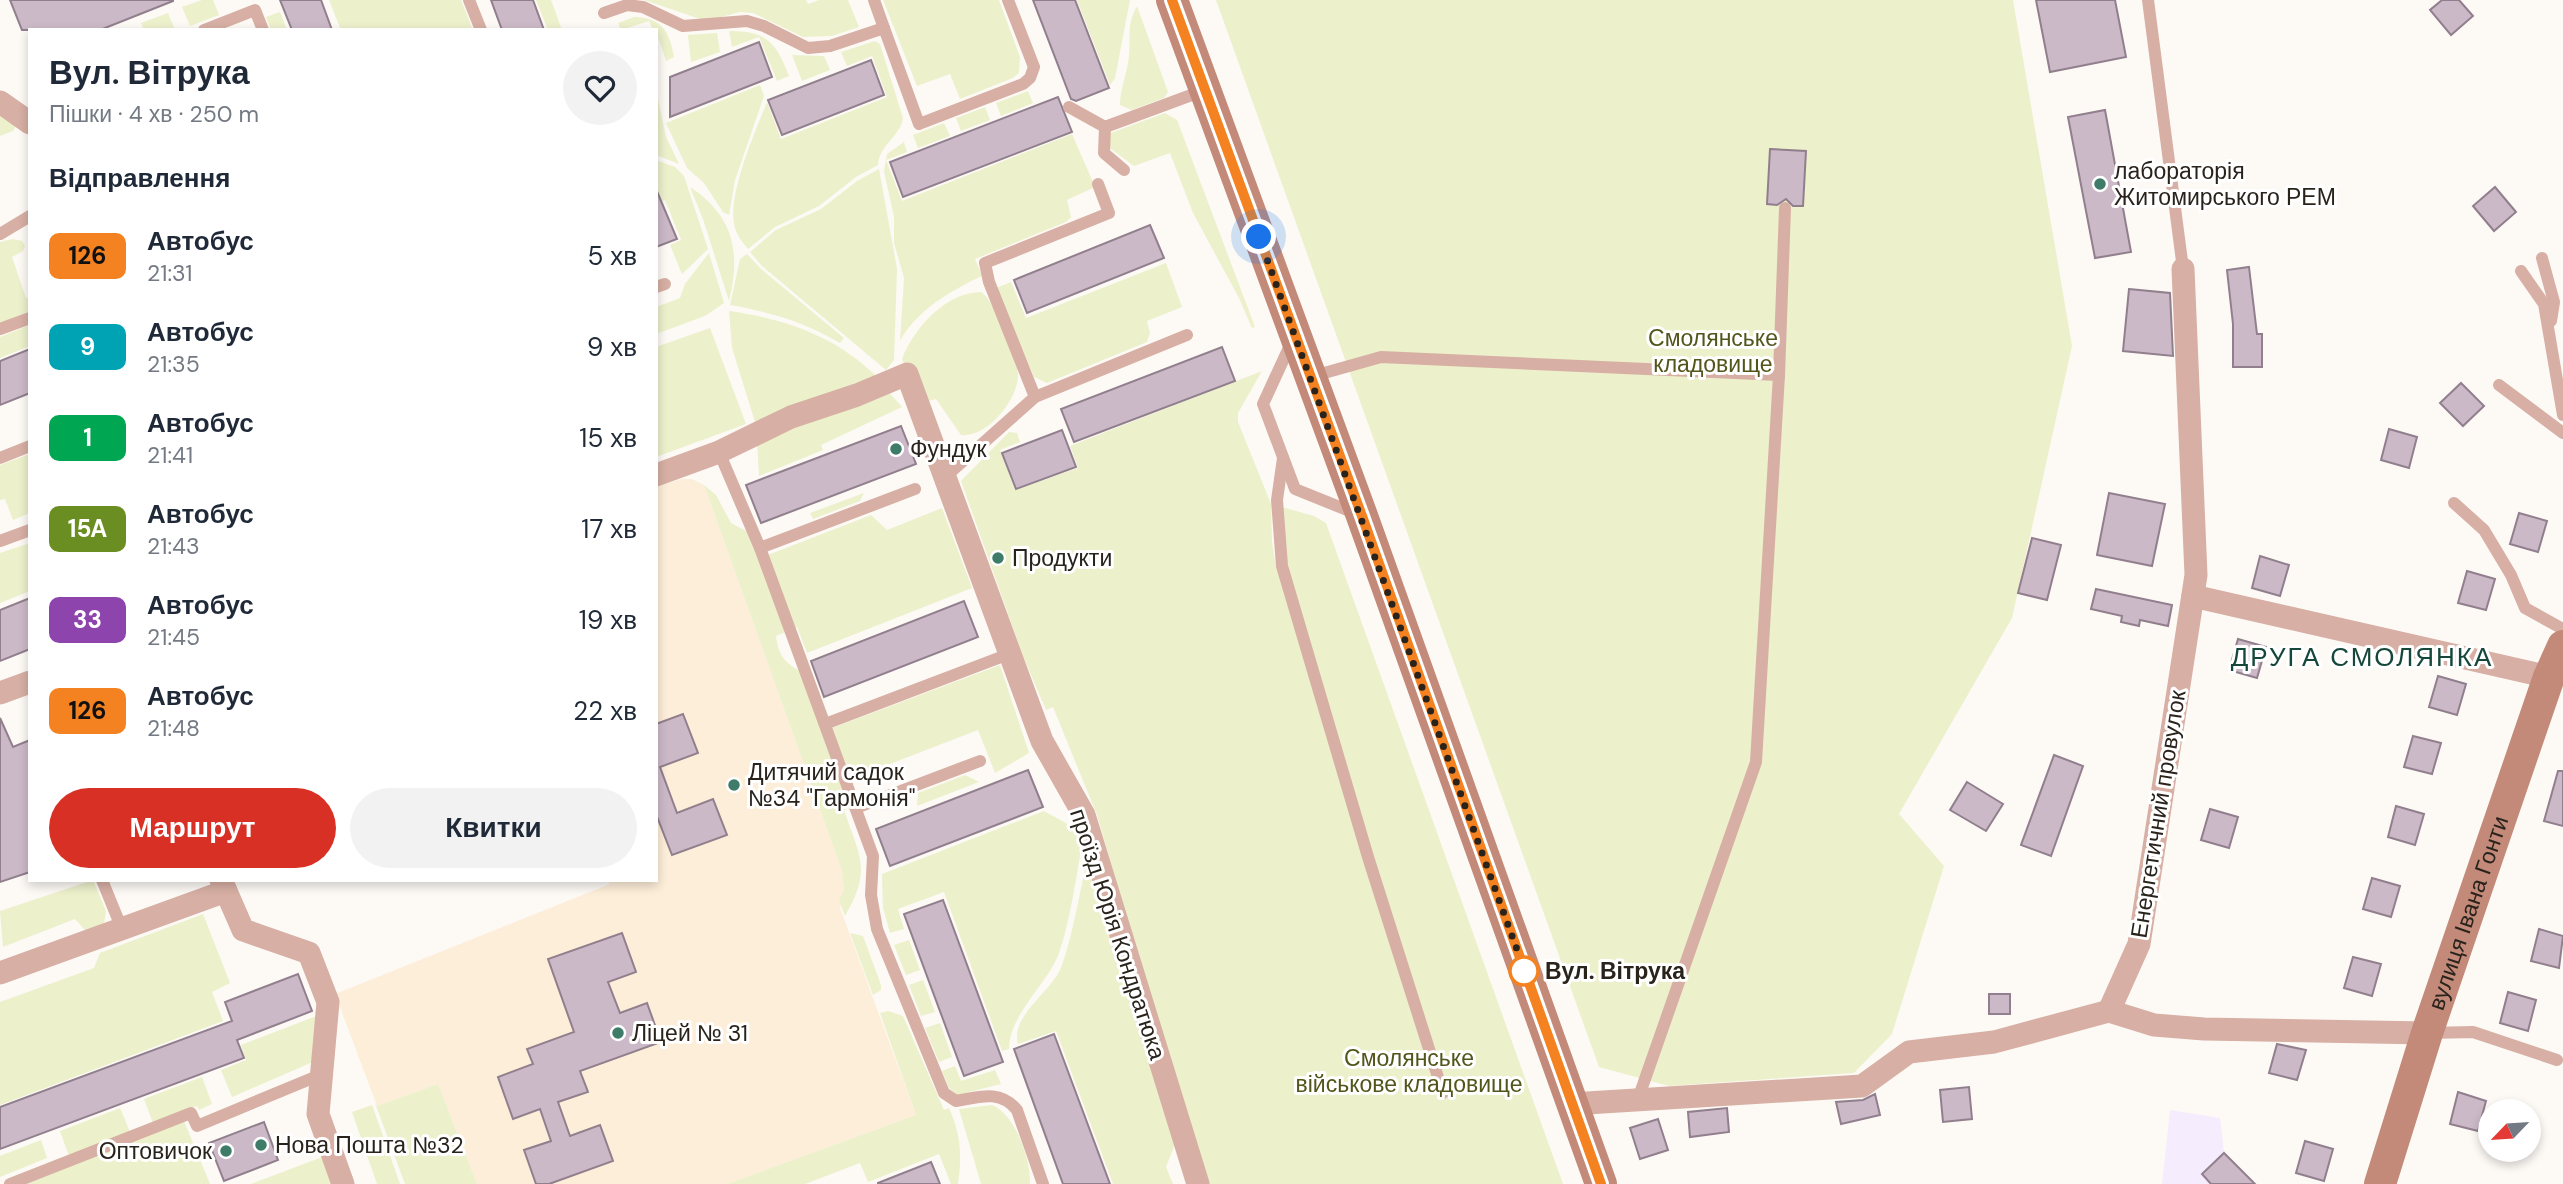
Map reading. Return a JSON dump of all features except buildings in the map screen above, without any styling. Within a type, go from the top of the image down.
[{"type":"street","points":[[1172,0],[1362,516],[1600,1183]]},
{"type":"street","points":[[0,102],[28,122]]},
{"type":"street","name":"Енергетичний провулок","points":[[2109,1011],[2138,944],[2196,575],[2183,269]]},
{"type":"street","name":"проїзд Юрія Кондратюка","points":[[719,452],[791,417],[857,395],[907,374],[1042,741],[1084,815],[1198,1184]]},
{"type":"street","points":[[658,474],[719,452]]},
{"type":"street","points":[[2193,596],[2549,677]]},
{"type":"street","name":"вулиця Івана Гонти","points":[[2380,1184],[2427,1033],[2549,677],[2563,646]]},
{"type":"street","points":[[0,693],[28,684]]},
{"type":"street","points":[[0,973],[122,929],[224,886],[243,930],[309,953],[328,1002],[318,1114],[343,1184]]},
{"type":"street","points":[[1571,1104],[1861,1086],[1909,1052],[1994,1042],[2109,1011],[2154,1025],[2204,1029],[2427,1033]]},
{"type":"lane","points":[[469,0],[480,28]]},
{"type":"lane","points":[[874,0],[919,124],[1023,84],[1030,78],[1034,67],[1008,0]]},
{"type":"lane","points":[[2148,0],[2183,269]]},
{"type":"lane","points":[[604,13],[627,5],[643,7],[683,26],[747,21],[764,26],[808,48],[830,46],[884,28]]},
{"type":"lane","points":[[209,28],[255,10],[261,28]]},
{"type":"lane","points":[[1069,107],[1105,127],[1205,90]]},
{"type":"lane","points":[[1105,127],[1104,153],[1124,170]]},
{"type":"lane","points":[[1035,397],[989,282],[985,263],[1109,212],[1098,184]]},
{"type":"lane","points":[[1639,1099],[1756,762],[1779,375],[1785,208]]},
{"type":"lane","points":[[0,234],[28,217]]},
{"type":"lane","points":[[2542,258],[2554,302],[2549,331]]},
{"type":"lane","points":[[2521,271],[2544,304],[2563,415]]},
{"type":"lane","points":[[0,329],[28,319]]},
{"type":"lane","points":[[946,477],[1035,397],[1187,335]]},
{"type":"lane","points":[[1295,335],[1263,404],[1295,489],[1362,516]]},
{"type":"lane","points":[[1310,377],[1381,357],[1779,375]]},
{"type":"lane","points":[[2500,384],[2563,433]]},
{"type":"lane","points":[[0,458],[28,447]]},
{"type":"lane","points":[[719,452],[761,548],[873,856],[871,895],[877,929],[944,1093],[956,1101],[990,1096],[1001,1097],[1010,1102],[1017,1110],[1043,1184]]},
{"type":"lane","points":[[1283,458],[1277,500],[1282,566],[1368,857],[1443,1093]]},
{"type":"lane","points":[[761,548],[915,489]]},
{"type":"lane","points":[[2454,503],[2484,530],[2511,575],[2525,608],[2563,629]]},
{"type":"lane","points":[[0,541],[28,531]]},
{"type":"lane","points":[[825,724],[1009,654]]},
{"type":"lane","points":[[856,808],[980,761]]},
{"type":"lane","points":[[103,882],[122,929]]},
{"type":"lane","points":[[2427,1033],[2473,1032],[2557,1059]]},
{"type":"lane","points":[[10,1184],[191,1113],[197,1126],[320,1075]]},
{"type":"shaded area","name":"Ліцей № 31","points":[[681,479],[692,479],[704,485],[841,868],[844,890],[840,908],[916,1115],[727,1184],[477,1184],[438,1084],[377,1106],[335,994],[610,884],[608,882],[658,882],[658,486]]},
{"type":"shaded area","points":[[2170,1110],[2220,1118],[2224,1153],[2255,1184],[2162,1184]]},
{"type":"green space","points":[[202,0],[213,0],[219,15],[190,26],[182,7]]},
{"type":"green space","points":[[329,0],[461,0],[472,28],[340,28]]},
{"type":"green space","points":[[536,0],[551,0],[561,28],[547,28]]},
{"type":"green space","points":[[644,0],[806,0],[808,4],[819,0],[848,0],[859,27],[832,36],[803,37],[753,13],[740,12],[706,21]]},
{"type":"green space","points":[[883,0],[999,0],[1020,57],[1019,73],[1013,78],[960,99],[950,74],[917,86]]},
{"type":"green space","points":[[1077,0],[1130,0],[1115,78],[1110,85]]},
{"type":"green space","name":"Смолянське кладовище","points":[[1216,0],[2013,0],[2072,346],[2012,618],[1899,814],[1944,866],[1892,1034],[1854,1073],[1669,1086],[1599,1067]]},
{"type":"green space","points":[[1137,6],[1168,92],[1164,98],[1132,110],[1120,105],[1128,61],[1130,25]]},
{"type":"green space","points":[[280,12],[286,28],[270,28],[266,17]]},
{"type":"green space","points":[[168,13],[174,28],[143,28],[141,23]]},
{"type":"green space","points":[[634,17],[658,23],[667,34],[674,57],[666,61],[658,28],[652,28],[649,21],[627,28],[620,28],[618,23]]},
{"type":"green space","points":[[729,31],[753,33],[768,41],[779,55],[789,76],[777,81],[759,37],[732,47]]},
{"type":"green space","points":[[717,33],[720,52],[691,62],[688,35]]},
{"type":"green space","points":[[875,41],[880,44],[903,118],[898,131],[882,152],[878,165],[856,177],[819,206],[775,227],[748,249],[736,231],[734,202],[742,167],[767,102],[781,139],[887,97],[872,56],[847,66],[841,52]]},
{"type":"green space","points":[[792,55],[824,56],[830,70],[802,81]]},
{"type":"green space","points":[[760,85],[764,96],[735,180],[729,215],[723,212],[704,183],[687,168],[666,123]]},
{"type":"green space","points":[[1028,91],[1033,103],[1001,116],[996,103]]},
{"type":"green space","points":[[658,99],[666,137],[679,164],[658,156]]},
{"type":"green space","points":[[985,107],[990,120],[961,131],[956,118]]},
{"type":"green space","points":[[0,113],[17,124],[13,131],[0,136]]},
{"type":"green space","points":[[1165,113],[1177,120],[1255,327],[1252,328],[1239,298],[1193,213],[1170,153],[1134,166],[1107,146],[1108,134]]},
{"type":"green space","points":[[944,123],[950,136],[918,148],[913,135]]},
{"type":"green space","points":[[1072,134],[1095,187],[1067,200],[1071,217],[1066,222],[975,259],[982,276],[935,302],[915,320],[900,341],[904,278],[894,243],[894,217],[884,171],[887,154],[904,142],[907,152],[886,160],[902,201]]},
{"type":"green space","points":[[658,161],[675,167],[684,176],[708,249],[682,274],[670,245],[681,240],[665,200],[658,202]]},
{"type":"green space","points":[[879,169],[897,269],[894,360],[886,370],[762,266],[750,252],[776,230],[821,209],[857,181]]},
{"type":"green space","points":[[690,187],[716,210],[730,237],[734,251],[734,267],[729,301],[703,219]]},
{"type":"green space","points":[[13,239],[22,241],[25,246],[23,251],[12,257],[28,298],[28,312],[0,323],[0,242]]},
{"type":"green space","points":[[709,253],[724,303],[705,316],[658,333],[658,306],[680,298],[685,284]]},
{"type":"green space","points":[[747,254],[761,269],[844,338],[840,343],[787,319],[730,305],[740,259]]},
{"type":"green space","points":[[1166,263],[1182,307],[1147,321],[1150,333],[1147,342],[1047,383],[1034,377],[996,288],[1011,282],[1026,318]]},
{"type":"green space","points":[[981,292],[1005,331],[1018,376],[1012,396],[999,416],[981,431],[961,435],[936,399],[920,403],[902,359],[914,336],[932,314],[955,298]]},
{"type":"green space","points":[[729,311],[770,319],[808,332],[844,350],[876,376],[755,422],[732,348]]},
{"type":"green space","points":[[28,326],[28,347],[0,358],[0,337]]},
{"type":"green space","points":[[710,328],[746,424],[658,456],[658,346]]},
{"type":"green space","name":"Смолянське військове кладовище","points":[[1262,371],[1238,413],[1238,422],[1271,504],[1276,567],[1282,507],[1314,516],[1326,523],[1563,1184],[1204,1184],[1097,815],[1053,707],[1046,710],[1023,656],[961,481],[1009,432],[1017,433],[1020,442],[1000,450],[1015,490],[1078,468],[1070,446]]},
{"type":"green space","points":[[885,388],[902,407],[821,445],[823,450],[759,476],[757,441]]},
{"type":"green space","points":[[28,455],[28,514],[13,520],[5,499],[0,500],[0,465]]},
{"type":"green space","points":[[704,485],[716,495],[731,523],[748,532],[760,558],[871,515],[887,530],[942,508],[972,588],[807,653],[797,627],[776,636],[783,658],[801,671],[850,808],[844,810],[861,863],[861,874],[845,916],[839,901],[844,890],[841,868]]},
{"type":"green space","points":[[864,493],[860,501],[813,519],[810,513]]},
{"type":"green space","points":[[28,544],[28,592],[0,603],[0,553]]},
{"type":"green space","points":[[1000,665],[1029,753],[995,773],[978,730],[851,779],[832,728]]},
{"type":"green space","points":[[965,775],[979,782],[917,806],[918,793]]},
{"type":"green space","points":[[1044,811],[1084,833],[1076,882],[1059,953],[1014,1026],[1009,1049],[1002,1051],[944,892],[898,909],[904,929],[890,933],[883,908],[882,874]]},
{"type":"green space","points":[[1088,857],[1175,1144],[1166,1167],[1173,1184],[1113,1184],[1056,1031],[1018,1044],[1017,1034],[1025,1015],[1060,970]]},
{"type":"green space","points":[[94,882],[106,911],[104,924],[86,931],[75,919],[3,947],[0,911]]},
{"type":"green space","points":[[203,914],[230,983],[212,992],[223,1021],[0,1105],[0,1002],[94,968],[100,953]]},
{"type":"green space","points":[[850,933],[863,936],[881,985],[881,990],[873,995]]},
{"type":"green space","points":[[909,940],[920,970],[906,975],[894,945]]},
{"type":"green space","points":[[923,980],[935,1012],[921,1016],[909,985]]},
{"type":"green space","points":[[888,1011],[903,1016],[944,1110],[949,1108],[959,1145],[958,1184],[951,1184],[939,1154],[868,1182],[860,1163],[805,1184],[727,1184],[916,1115],[880,1013]]},
{"type":"green space","points":[[319,1015],[315,1061],[232,1097],[221,1070],[246,1060],[241,1045]]},
{"type":"green space","points":[[940,1023],[952,1057],[939,1062],[925,1028]]},
{"type":"green space","points":[[955,1066],[961,1081],[995,1070],[1001,1084],[957,1095],[949,1088],[942,1071]]},
{"type":"green space","points":[[202,1077],[212,1104],[199,1110],[197,1106],[153,1123],[144,1099]]},
{"type":"green space","points":[[438,1084],[477,1184],[405,1184],[375,1103],[377,1106]]},
{"type":"green space","points":[[372,1105],[400,1184],[377,1184],[352,1112]]},
{"type":"green space","points":[[992,1105],[1008,1118],[1020,1139],[1028,1163],[1030,1184],[981,1184],[959,1109]]},
{"type":"green space","points":[[120,1108],[130,1132],[69,1156],[60,1131]]},
{"type":"green space","points":[[184,1121],[210,1184],[26,1184]]},
{"type":"green space","points":[[41,1140],[47,1158],[0,1177],[0,1156]]},
{"type":"green space","points":[[325,1156],[336,1184],[251,1184]]},
{"type":"bus line","name":"126","points":[[1172,0],[1362,516],[1601,1184]]},
{"type":"place","name":"лабораторія Житомирського РЕМ","points":[[2100,184]]},
{"type":"place","name":"Фундук","points":[[896,449]]},
{"type":"place","name":"Продукти","points":[[998,558]]},
{"type":"place","name":"Дитячий садок №34 \"Гармонія\"","points":[[734,785]]},
{"type":"place","name":"Вул. Вітрука","points":[[1524,971]]},
{"type":"place","name":"Ліцей № 31","points":[[618,1033]]},
{"type":"place","name":"Нова Пошта №32","points":[[261,1145]]},
{"type":"place","name":"Оптовичок","points":[[226,1151]]},
{"type":"district","name":"ДРУГА СМОЛЯНКА","points":[[2362,657]]},
{"type":"route","points":[[1259,237],[1528,980],[1524,971]]}]
